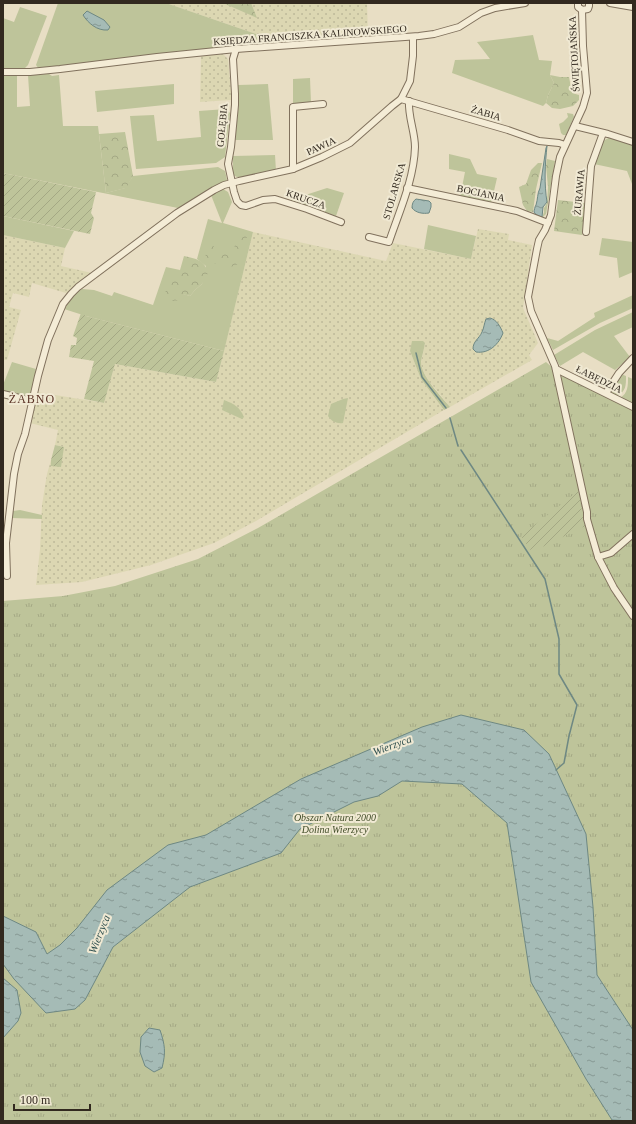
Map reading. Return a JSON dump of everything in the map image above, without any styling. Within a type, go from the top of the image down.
[{"type":"street","name":"KSIĘDZA FRANCISZKA KALINOWSKIEGO","points":[[3,72],[30,72],[236,49],[413,37],[434,34],[459,27],[481,14],[504,4],[525,3]]},
{"type":"street","points":[[578,3],[578,7],[582,10],[588,9],[590,3]]},
{"type":"street","points":[[610,3],[626,4],[633,7]]},
{"type":"street","name":"ŚWIĘTOJAŃSKA","points":[[582,10],[582,34],[587,93],[583,107],[565,145],[558,165],[551,216],[546,230],[539,240],[528,297],[531,311],[556,369],[587,519],[598,558],[614,588],[633,616]]},
{"type":"street","name":"PAWIA","points":[[7,576],[6,543],[14,474],[18,454],[25,434],[41,363],[48,340],[61,309],[68,297],[78,287],[177,213],[214,190],[232,183],[293,169],[350,143],[401,99],[410,81],[413,56],[413,37]]},
{"type":"street","name":"GOŁĘBIA","points":[[232,183],[228,164],[235,104],[233,58],[236,49]]},
{"type":"street","points":[[221,51],[230,59],[234,69]]},
{"type":"street","name":"ŻABIA","points":[[401,99],[539,140],[565,145]]},
{"type":"street","name":"STOLARSKA","points":[[369,236],[389,242],[407,188],[415,148],[409,102]]},
{"type":"street","points":[[293,169],[293,106],[324,104]]},
{"type":"street","points":[[575,126],[633,142]]},
{"type":"street","name":"ŻURAWIA","points":[[586,232],[591,166],[603,133]]},
{"type":"street","name":"KRUCZA","points":[[232,183],[236,199],[239,204],[244,206],[266,199],[274,199],[341,222]]},
{"type":"street","name":"BOCIANIA","points":[[407,188],[517,211],[548,223]]},
{"type":"street","points":[[606,394],[619,373],[633,358]]},
{"type":"street","name":"ŁABĘDZIA","points":[[556,369],[633,406]]},
{"type":"street","points":[[3,394],[32,401]]},
{"type":"street","points":[[598,558],[610,554],[633,534]]},
{"type":"shaded area","points":[[166,3],[367,3],[368,37],[282,43]]},
{"type":"shaded area","points":[[223,54],[228,59],[231,100],[200,102],[201,56]]},
{"type":"shaded area","points":[[478,229],[509,234],[508,240],[532,245],[523,308],[538,343],[529,355],[532,360],[450,407],[428,380],[423,371],[421,363],[425,343],[410,351],[421,379],[444,410],[256,521],[214,543],[151,565],[82,582],[36,585],[40,549],[42,505],[47,474],[51,460],[51,466],[64,447],[55,445],[58,430],[30,423],[37,392],[104,403],[115,364],[216,382],[253,232],[386,261],[393,243],[471,259]]},
{"type":"shaded area","points":[[3,235],[65,248],[61,266],[92,273],[66,293],[32,283],[29,297],[13,293],[9,307],[21,310],[7,360],[3,360]]},
{"type":"green space","points":[[58,3],[166,3],[282,43],[92,62],[39,69],[36,65]]},
{"type":"green space","points":[[223,3],[251,3],[257,18]]},
{"type":"green space","points":[[20,7],[47,16],[28,65],[24,69],[3,70],[3,18],[14,22]]},
{"type":"green space","points":[[533,35],[539,60],[552,61],[550,75],[554,83],[546,103],[543,106],[452,73],[455,60],[490,59],[477,42]]},
{"type":"green space","points":[[49,74],[52,76],[59,75],[63,126],[98,126],[106,193],[125,188],[133,176],[218,167],[225,171],[227,180],[178,208],[3,173],[3,75],[17,75],[17,107],[30,106],[28,75]]},
{"type":"green space","points":[[550,75],[569,77],[572,93],[579,95],[579,100],[573,106],[560,109],[552,108],[546,103],[554,83]]},
{"type":"green space","points":[[310,78],[311,103],[293,103],[293,79]]},
{"type":"green space","points":[[174,84],[174,104],[97,112],[95,91]]},
{"type":"green space","points":[[268,84],[273,140],[235,140],[239,103],[238,85]]},
{"type":"green space","points":[[226,109],[230,113],[225,157],[216,163],[136,169],[130,116],[154,115],[157,141],[201,137],[199,111]]},
{"type":"green space","points":[[567,113],[573,114],[574,117],[566,135],[563,135],[559,124],[568,117]]},
{"type":"green space","points":[[125,132],[133,176],[126,188],[106,193],[99,134]]},
{"type":"green space","points":[[610,137],[633,145],[632,184],[627,171],[594,164],[603,141]]},
{"type":"green space","points":[[449,154],[470,159],[477,174],[497,178],[491,204],[460,197],[465,172],[449,169]]},
{"type":"green space","points":[[275,155],[276,171],[239,178],[233,175],[233,156]]},
{"type":"green space","points":[[547,159],[555,161],[546,214],[542,218],[544,208],[547,203]]},
{"type":"green space","points":[[538,163],[542,163],[536,189],[533,212],[527,211],[523,205],[519,187],[526,184],[531,170]]},
{"type":"green space","points":[[3,173],[96,192],[91,213],[94,218],[90,234],[3,216]]},
{"type":"green space","points":[[327,188],[344,193],[336,216],[290,200]]},
{"type":"green space","points":[[223,189],[228,192],[232,202],[223,223],[253,232],[224,351],[64,309],[69,299],[82,289],[94,290],[112,296],[114,292],[153,305],[166,267],[180,270],[173,291],[190,296],[202,284],[206,266],[197,259],[208,219],[222,223],[211,195]]},
{"type":"green space","points":[[558,200],[585,203],[582,235],[554,231]]},
{"type":"green space","points":[[3,216],[74,231],[65,248],[3,235]]},
{"type":"green space","points":[[428,225],[476,236],[471,259],[424,249]]},
{"type":"green space","points":[[239,233],[244,233],[247,238],[238,264],[231,267],[208,262],[205,258],[210,236],[216,238],[213,249],[232,254]]},
{"type":"green space","points":[[602,238],[633,242],[633,272],[619,278],[617,258],[599,255]]},
{"type":"green space","points":[[184,256],[202,262],[208,273],[202,284],[190,296],[182,294],[181,300],[172,301],[164,299],[164,293],[167,290],[173,291],[170,282],[171,276],[180,270]]},
{"type":"green space","points":[[633,295],[633,308],[600,323],[553,350],[547,338],[558,341],[595,317],[594,313]]},
{"type":"green space","points":[[633,312],[633,327],[614,336],[630,357],[615,370],[583,352],[560,366],[554,355],[595,330]]},
{"type":"green space","points":[[81,313],[86,316],[224,351],[216,382],[115,364],[104,403],[84,399],[94,361],[69,357],[71,345],[76,345],[77,338],[73,336]]},
{"type":"green space","points":[[412,341],[423,341],[425,343],[421,362],[422,368],[432,386],[450,407],[444,410],[421,379],[410,351]]},
{"type":"green space","points":[[12,362],[36,369],[31,393],[25,397],[3,392],[3,385]]},
{"type":"green space","name":"Obszar Natura 2000 Dolina Wierzycy","points":[[546,362],[561,375],[633,409],[633,1121],[3,1121],[3,601],[63,596],[115,586],[198,559],[258,528]]},
{"type":"green space","points":[[621,374],[626,376],[626,385],[624,390],[617,396],[610,393]]},
{"type":"green space","points":[[628,377],[633,379],[633,403],[620,398],[626,392]]},
{"type":"green space","points":[[348,398],[343,423],[336,423],[332,421],[328,416],[331,404]]},
{"type":"green space","points":[[224,400],[236,406],[244,417],[242,419],[222,410]]},
{"type":"green space","points":[[55,445],[64,447],[61,467],[51,466]]},
{"type":"green space","points":[[578,491],[585,526],[532,552],[521,536]]},
{"type":"green space","points":[[20,510],[42,515],[42,519],[12,518],[13,511]]},
{"type":"water","points":[[87,11],[104,20],[110,27],[108,30],[97,28],[90,24],[83,15]]},
{"type":"water","points":[[547,146],[545,188],[547,202],[543,207],[542,217],[536,215],[534,212],[540,188]]},
{"type":"water","points":[[416,199],[429,201],[431,203],[429,213],[420,213],[412,208]]},
{"type":"water","points":[[490,318],[495,320],[503,333],[499,341],[489,350],[476,352],[473,349],[474,344],[482,332],[486,319]]},
{"type":"water","name":"Wierzyca","points":[[461,715],[524,730],[549,754],[586,834],[593,907],[597,975],[633,1030],[633,1121],[612,1120],[586,1079],[531,982],[507,823],[462,784],[402,781],[378,796],[354,802],[300,829],[281,853],[190,887],[113,947],[85,1000],[75,1009],[46,1013],[14,979],[3,964],[3,916],[36,932],[47,954],[60,945],[77,928],[107,890],[168,845],[206,835],[301,779],[422,727]]},
{"type":"water","points":[[3,978],[17,990],[21,1013],[18,1021],[3,1038]]},
{"type":"water","points":[[149,1028],[160,1030],[163,1040],[164,1057],[162,1068],[154,1072],[145,1066],[140,1052],[141,1037]]},
{"type":"waterway","points":[[416,353],[422,377],[446,408]]},
{"type":"waterway","points":[[450,418],[458,446]]},
{"type":"waterway","points":[[461,450],[545,579],[559,639],[559,674],[577,705],[564,763],[556,770]]},
{"type":"district","name":"ŻABNO","points":[[32,399]]}]
